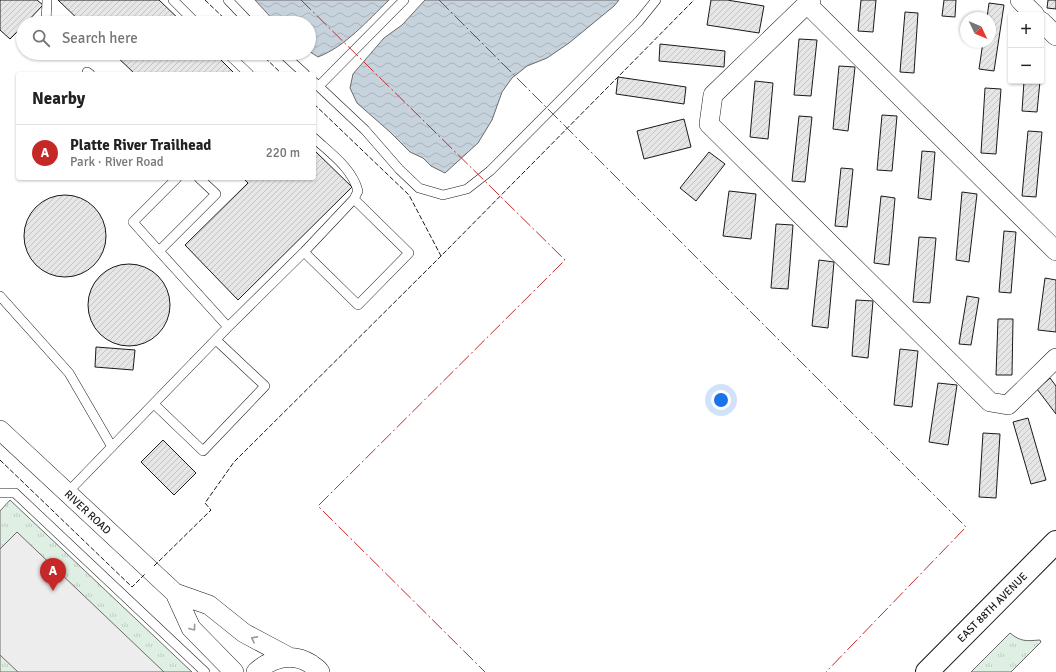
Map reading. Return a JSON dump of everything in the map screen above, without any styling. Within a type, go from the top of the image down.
[{"type":"main road","name":"EAST 88TH AVENUE","points":[[927,672],[1056,542]]},
{"type":"street","points":[[1020,0],[1032,12]]},
{"type":"street","points":[[1056,251],[809,2],[713,95],[709,124],[990,402],[1008,405],[1056,358]]},
{"type":"street","points":[[1044,24],[1056,36]]},
{"type":"street","name":"RIVER ROAD","points":[[0,430],[175,594],[191,628],[234,672]]},
{"type":"street","name":"RIVER ROAD","points":[[175,594],[209,605],[244,633],[289,657],[305,661],[320,672]]},
{"type":"street","points":[[256,672],[264,665],[276,659],[289,657]]},
{"type":"lane","points":[[46,16],[47,0]]},
{"type":"lane","points":[[173,0],[189,16]]},
{"type":"lane","points":[[228,0],[243,16]]},
{"type":"lane","points":[[404,0],[316,84],[365,130],[399,169],[419,188],[443,195],[467,189],[490,171],[639,21],[656,0]]},
{"type":"lane","points":[[234,60],[247,72]]},
{"type":"lane","points":[[290,60],[303,72]]},
{"type":"lane","points":[[67,493],[228,327],[304,252],[354,199],[358,191],[355,180],[346,169],[316,140]]},
{"type":"lane","points":[[175,180],[133,222],[228,327]]},
{"type":"lane","points":[[159,251],[216,194],[202,180]]},
{"type":"lane","points":[[304,252],[358,305],[409,253],[354,199]]},
{"type":"lane","points":[[0,296],[69,373],[112,447]]},
{"type":"lane","points":[[154,404],[204,451],[265,386],[216,340]]},
{"type":"lane","points":[[0,494],[15,493],[205,672]]},
{"type":"green space","points":[[10,500],[192,672],[0,672],[0,511]]},
{"type":"green space","points":[[1010,633],[1027,641],[1040,640],[1041,642],[1011,672],[971,672]]},
{"type":"shaded area","points":[[17,532],[164,672],[18,672],[0,655],[0,549]]},
{"type":"water","points":[[255,0],[389,0],[347,40],[318,57],[316,56],[316,16],[270,16]]},
{"type":"water","points":[[425,0],[619,0],[614,6],[569,43],[547,58],[527,66],[512,78],[502,92],[492,120],[478,143],[445,173],[431,166],[423,158],[410,152],[357,103],[350,88],[353,74],[384,38],[402,25]]},
{"type":"building","points":[[0,0],[37,0],[43,5],[33,16],[16,16],[16,33],[10,39],[0,30]]},
{"type":"building","points":[[58,0],[159,0],[176,16],[75,16]]},
{"type":"building","points":[[711,0],[727,0],[764,6],[759,33],[707,25]]},
{"type":"building","points":[[861,0],[876,0],[873,32],[858,31]]},
{"type":"building","points":[[944,0],[956,0],[955,17],[942,16]]},
{"type":"building","points":[[1048,0],[1056,0],[1056,9],[1047,8]]},
{"type":"building","points":[[989,3],[1004,5],[994,71],[979,69],[982,48],[996,48],[996,12],[988,12]]},
{"type":"building","points":[[905,12],[918,13],[914,73],[900,72]]},
{"type":"building","points":[[799,39],[817,40],[811,96],[794,95]]},
{"type":"building","points":[[660,44],[725,51],[724,67],[659,61]]},
{"type":"building","points":[[120,60],[221,60],[233,72],[133,72]]},
{"type":"building","points":[[839,66],[855,67],[848,131],[833,129]]},
{"type":"building","points":[[618,77],[686,87],[684,104],[616,94]]},
{"type":"building","points":[[755,81],[773,83],[768,139],[750,137]]},
{"type":"building","points":[[1024,84],[1040,84],[1037,112],[1022,111]]},
{"type":"building","points":[[985,88],[1001,89],[996,154],[981,153]]},
{"type":"building","points":[[882,115],[897,116],[892,171],[877,170]]},
{"type":"building","points":[[799,116],[812,117],[805,182],[792,181]]},
{"type":"building","points":[[684,119],[691,147],[644,159],[637,131]]},
{"type":"building","points":[[1028,131],[1042,132],[1036,197],[1022,196]]},
{"type":"building","points":[[922,151],[935,152],[931,200],[918,198]]},
{"type":"building","points":[[316,152],[352,187],[238,300],[185,245],[248,183],[245,180],[316,180]]},
{"type":"building","points":[[709,152],[725,164],[696,201],[680,188]]},
{"type":"building","points":[[841,168],[853,169],[847,227],[835,226]]},
{"type":"building","points":[[729,191],[756,194],[751,239],[723,236]]},
{"type":"building","points":[[962,192],[977,194],[969,262],[956,260]]},
{"type":"building","points":[[65,195],[81,198],[94,207],[103,220],[106,236],[103,252],[94,265],[81,274],[65,277],[49,274],[36,265],[27,252],[24,236],[27,220],[36,207],[49,198]]},
{"type":"building","points":[[881,196],[895,198],[889,265],[874,263]]},
{"type":"building","points":[[776,224],[793,225],[788,289],[771,288]]},
{"type":"building","points":[[1004,231],[1016,232],[1011,293],[999,292]]},
{"type":"building","points":[[919,237],[936,238],[930,303],[913,302]]},
{"type":"building","points":[[819,260],[834,262],[828,328],[812,326]]},
{"type":"building","points":[[121,264],[137,264],[152,271],[163,282],[170,297],[170,313],[167,321],[158,334],[145,343],[137,346],[121,346],[106,339],[95,328],[88,313],[88,297],[95,282],[106,271]]},
{"type":"building","points":[[1045,278],[1056,280],[1056,332],[1038,330]]},
{"type":"building","points":[[967,296],[979,298],[971,345],[959,344]]},
{"type":"building","points":[[856,300],[873,301],[868,358],[852,356]]},
{"type":"building","points":[[998,319],[1013,319],[1012,375],[996,375]]},
{"type":"building","points":[[96,347],[135,350],[133,370],[95,367]]},
{"type":"building","points":[[900,349],[918,351],[912,407],[894,405]]},
{"type":"building","points":[[1050,378],[1056,386],[1056,414],[1037,389]]},
{"type":"building","points":[[938,383],[957,385],[948,445],[929,442]]},
{"type":"building","points":[[1028,418],[1046,480],[1031,484],[1013,422]]},
{"type":"building","points":[[983,433],[1000,434],[996,498],[979,497]]},
{"type":"building","points":[[163,440],[196,473],[174,495],[141,462]]},
{"type":"fence","points":[[205,0],[222,16]]},
{"type":"fence","points":[[154,566],[211,510],[205,503],[234,462],[441,256],[694,0]]},
{"type":"fence","points":[[267,60],[280,72]]},
{"type":"fence","points":[[316,106],[409,195],[441,256]]},
{"type":"fence","points":[[0,460],[132,587],[145,574]]},
{"type":"power","points":[[301,0],[565,260],[318,506],[485,672]]},
{"type":"power","points":[[439,0],[966,527],[826,672]]},
{"type":"place","name":"Platte River Trailhead","points":[[53,591]]}]
